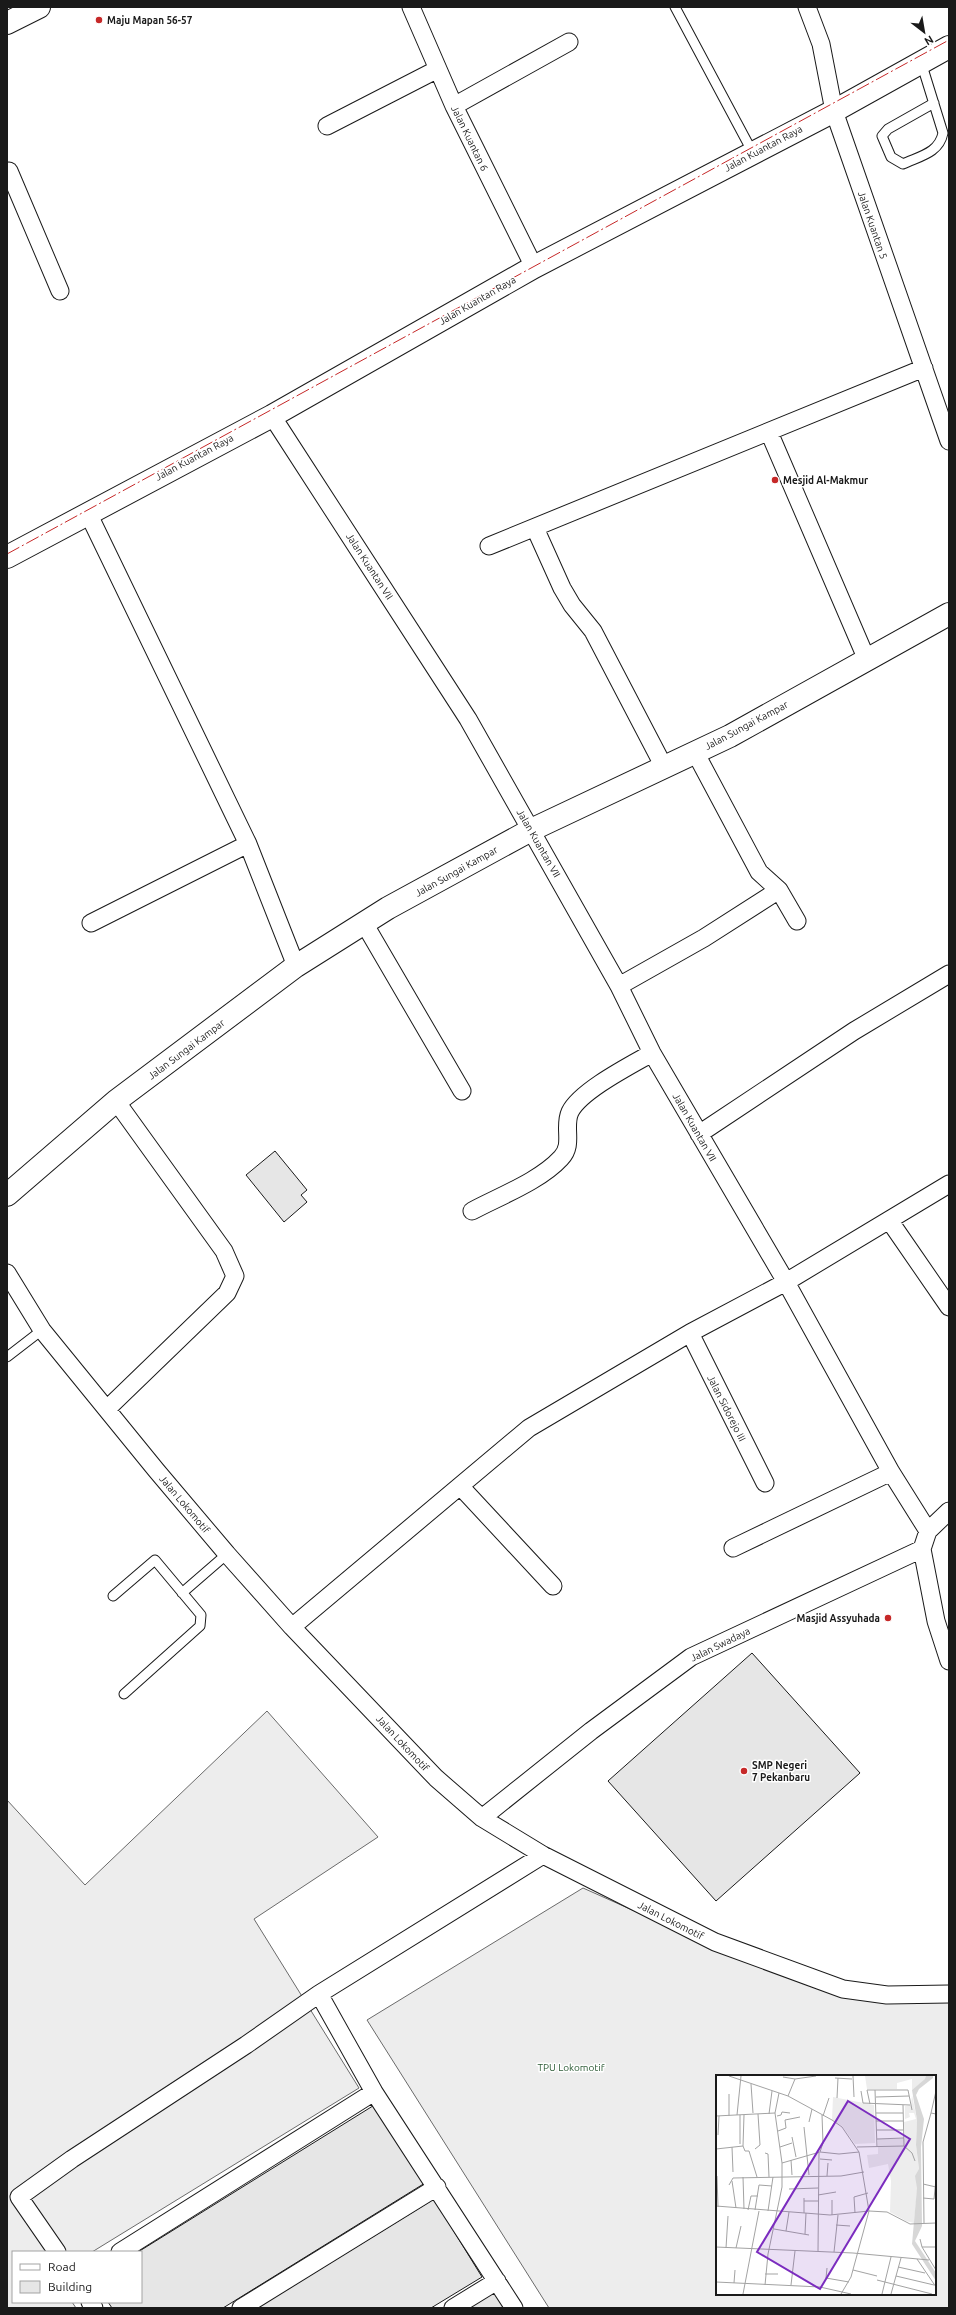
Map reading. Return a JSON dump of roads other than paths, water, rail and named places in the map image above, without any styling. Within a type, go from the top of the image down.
[{"type":"street","points":[[9,18],[39,7]]},
{"type":"street","name":"Jalan Kuantan 6","points":[[411,7],[454,106],[534,268]]},
{"type":"street","name":"Jalan Kuantan 5","points":[[807,7],[821,44],[834,111],[949,441]]},
{"type":"street","points":[[454,106],[569,42]]},
{"type":"street","name":"Jalan Kuantan Raya","points":[[7,557],[272,416],[534,268],[834,111],[949,47]]},
{"type":"street","points":[[327,126],[438,69]]},
{"type":"street","points":[[7,172],[9,171],[60,291]]},
{"type":"street","points":[[489,546],[924,368]]},
{"type":"street","name":"Jalan Kuantan VII","points":[[272,416],[464,712],[619,986],[652,1053],[786,1282],[891,1472],[928,1531]]},
{"type":"street","points":[[769,432],[867,660]]},
{"type":"street","points":[[88,513],[248,844],[296,966]]},
{"type":"street","points":[[535,528],[562,588],[572,605],[593,631],[664,767]]},
{"type":"street","name":"Jalan Sungai Kampar","points":[[7,1195],[116,1101],[296,966],[364,923],[531,830],[730,736],[949,614]]},
{"type":"street","points":[[695,752],[759,872],[779,890],[797,921]]},
{"type":"street","points":[[91,923],[248,844]]},
{"type":"street","points":[[619,986],[704,938],[779,890]]},
{"type":"street","points":[[364,923],[462,1092]]},
{"type":"street","points":[[699,1134],[854,1031],[949,974]]},
{"type":"street","points":[[472,1211],[544,1172],[562,1158],[569,1146],[567,1121],[571,1110],[582,1098],[602,1083],[652,1053]]},
{"type":"street","points":[[107,1409],[227,1293],[235,1276],[224,1252],[116,1101]]},
{"type":"street","points":[[292,1627],[529,1428],[690,1333],[786,1282],[949,1184]]},
{"type":"street","points":[[889,1220],[949,1307]]},
{"type":"street","name":"Jalan Lokomotif","points":[[7,1273],[42,1330],[227,1554],[292,1627],[436,1778],[482,1818],[543,1855],[715,1942],[844,1989],[887,1995],[949,1994]]},
{"type":"street","name":"Jalan Sidorejo III","points":[[690,1333],[765,1483]]},
{"type":"street","points":[[733,1548],[891,1472]]},
{"type":"street","points":[[460,1486],[553,1586]]},
{"type":"street","points":[[949,1511],[928,1531],[922,1549],[936,1621],[949,1661]]},
{"type":"street","name":"Jalan Swadaya","points":[[482,1818],[591,1731],[690,1657],[922,1549]]},
{"type":"street","points":[[56,2251],[13,2194],[72,2158],[246,2045],[319,1994],[543,1855]]},
{"type":"street","points":[[319,1994],[374,2092],[514,2308]]},
{"type":"street","points":[[122,2251],[374,2092]]},
{"type":"street","points":[[241,2308],[437,2187]]},
{"type":"street","points":[[453,2308],[497,2281]]},
{"type":"lane","points":[[675,7],[753,153]]},
{"type":"lane","points":[[921,62],[944,133],[942,142],[937,149],[903,164],[891,157],[882,136],[888,129],[934,103]]},
{"type":"lane","points":[[7,1357],[42,1330]]},
{"type":"lane","points":[[182,1593],[227,1554]]},
{"type":"lane","points":[[113,1596],[155,1560],[201,1615],[200,1626],[124,1694]]},
{"type":"place","name":"Maju Mapan 56-57","points":[[99,20]]},
{"type":"place","name":"Mesjid Al-Makmur","points":[[775,480]]},
{"type":"place","name":"Masjid Assyuhada","points":[[888,1618]]},
{"type":"place","name":"SMP Negeri 7 Pekanbaru","points":[[744,1771]]},
{"type":"park label","name":"TPU Lokomotif","points":[[571,2067]]}]
